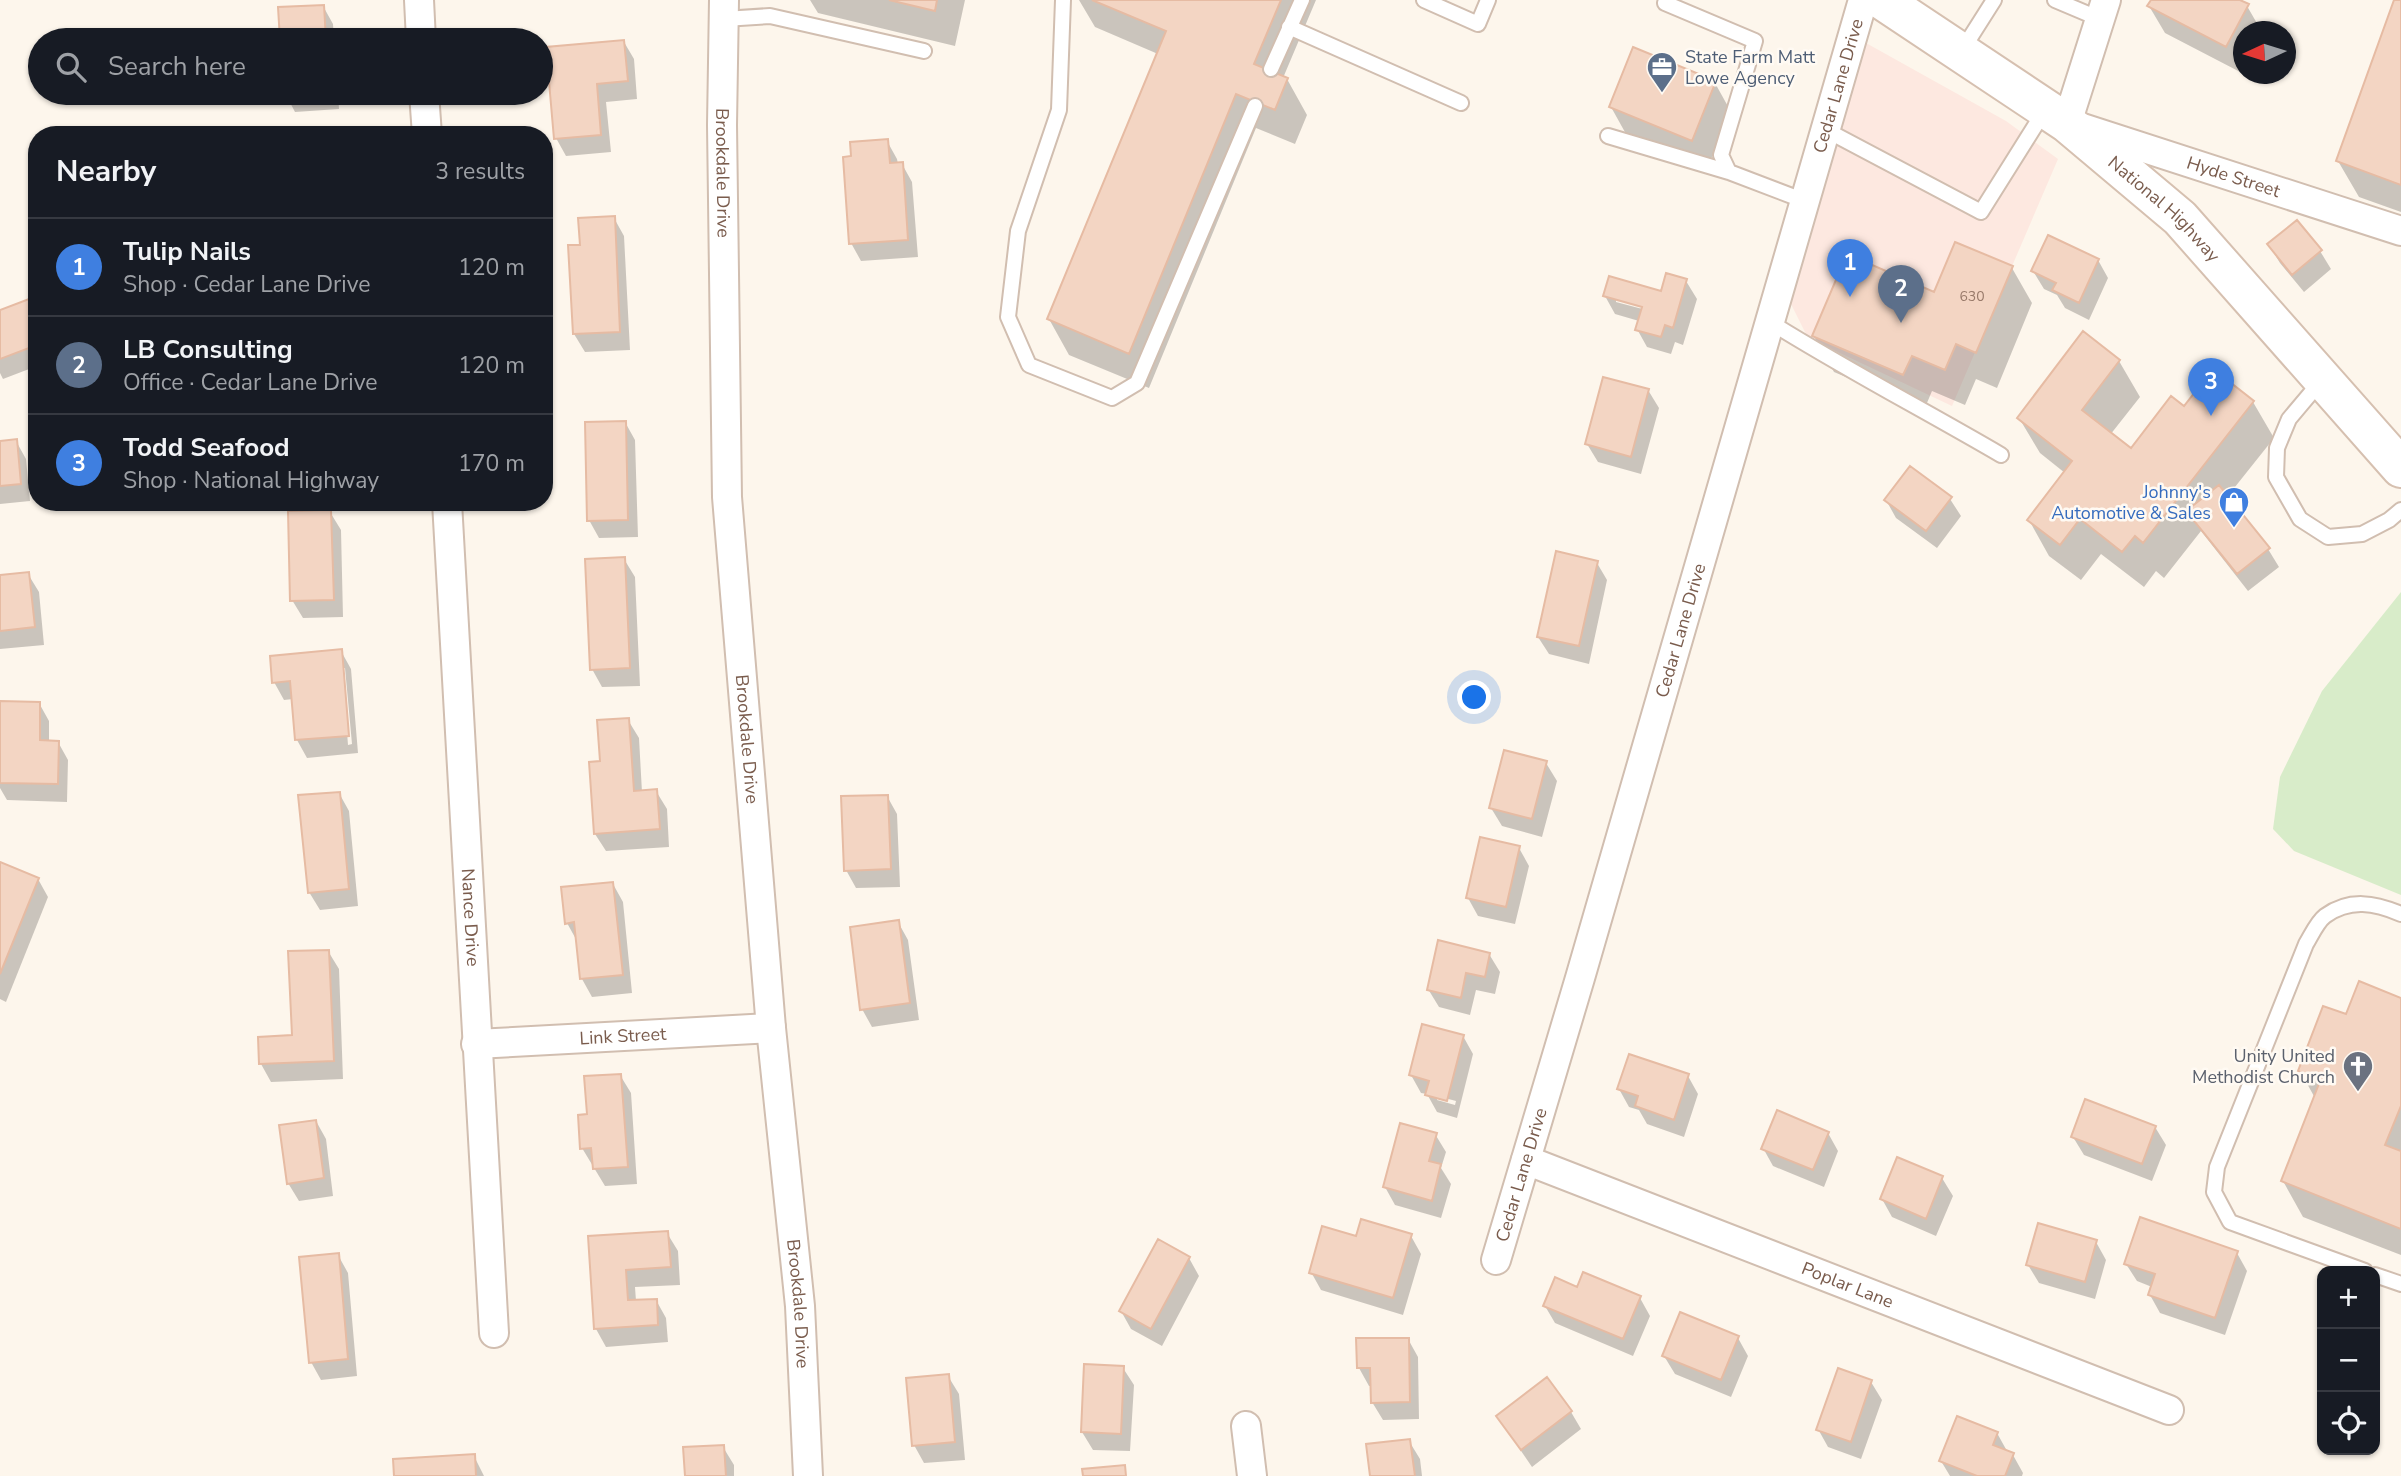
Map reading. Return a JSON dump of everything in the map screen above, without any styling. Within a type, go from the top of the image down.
[{"type":"main road","name":"National Highway","points":[[1882,0],[2056,116],[2180,218],[2401,468]]},
{"type":"street","points":[[419,0],[420,28]]},
{"type":"street","name":"Cedar Lane Drive","points":[[1496,1259],[1863,0]]},
{"type":"street","name":"Brookdale Drive","points":[[724,9],[722,125],[727,497],[771,1028],[800,1306],[808,1476]]},
{"type":"street","points":[[2056,116],[2103,9]]},
{"type":"street","points":[[425,105],[426,126]]},
{"type":"street","name":"Hyde Street","points":[[2056,116],[2401,231]]},
{"type":"street","name":"Nance Drive","points":[[447,511],[494,1333]]},
{"type":"street","name":"Link Street","points":[[476,1044],[771,1028]]},
{"type":"street","name":"Poplar Lane","points":[[1526,1160],[2169,1410]]},
{"type":"street","points":[[1246,1426],[1252,1476]]},
{"type":"lane","points":[[1063,0],[1059,110],[1018,230],[1008,317],[1029,365],[1112,398],[1138,383],[1255,106]]},
{"type":"lane","points":[[1271,68],[1302,0]]},
{"type":"lane","points":[[1423,0],[1478,24],[1488,0]]},
{"type":"lane","points":[[1666,0],[1665,3],[1755,41],[1721,155],[1729,172]]},
{"type":"lane","points":[[2055,0],[2103,9]]},
{"type":"lane","points":[[1960,53],[1990,1]]},
{"type":"lane","points":[[724,9],[770,16],[924,51]]},
{"type":"lane","points":[[1289,27],[1461,103]]},
{"type":"lane","points":[[1826,130],[1982,212],[2056,116]]},
{"type":"lane","points":[[1608,136],[1729,172],[1805,201]]},
{"type":"lane","points":[[1770,322],[1836,363],[1914,404],[2001,455]]},
{"type":"lane","points":[[2322,379],[2289,419],[2277,448],[2276,477],[2300,519],[2328,537],[2362,534],[2389,520],[2401,510]]},
{"type":"lane","points":[[2351,1266],[2230,1222],[2214,1192],[2217,1167],[2306,944],[2324,917],[2351,904],[2377,904],[2401,914]]},
{"type":"lane","points":[[2380,1277],[2401,1284]]},
{"type":"shaded area","points":[[1866,43],[2006,121],[2058,159],[1952,406],[1808,338],[1789,300]]},
{"type":"green space","points":[[2401,592],[2401,895],[2294,851],[2273,829],[2280,777],[2322,691]]},
{"type":"building","points":[[889,0],[937,0],[935,11]]},
{"type":"building","points":[[1092,0],[1281,0],[1254,64],[1288,78],[1275,110],[1236,94],[1129,354],[1047,319],[1166,31]]},
{"type":"building","points":[[2151,0],[2240,0],[2249,4],[2240,21],[2233,21],[2233,34],[2226,47],[2147,6]]},
{"type":"building","points":[[2394,0],[2401,0],[2401,185],[2336,161]]},
{"type":"building","points":[[324,5],[325,28],[279,28],[278,7]]},
{"type":"building","points":[[624,40],[628,81],[597,84],[601,135],[554,139],[551,105],[553,46]]},
{"type":"building","name":"State Farm Matt Lowe Agency","points":[[1633,47],[1716,81],[1692,141],[1609,107]]},
{"type":"building","points":[[888,139],[890,163],[903,162],[908,240],[849,244],[843,157],[851,156],[850,142]]},
{"type":"building","points":[[615,216],[620,332],[573,334],[568,245],[580,245],[578,218]]},
{"type":"building","points":[[2297,220],[2322,250],[2292,275],[2267,244]]},
{"type":"building","points":[[2048,235],[2099,259],[2079,303],[2052,290],[2056,283],[2031,271]]},
{"type":"building","points":[[1955,242],[2013,266],[1976,353],[1956,344],[1945,370],[1912,356],[1903,375],[1812,336],[1847,254],[1934,292]]},
{"type":"building","points":[[1666,273],[1687,279],[1673,328],[1665,325],[1661,337],[1635,330],[1642,307],[1603,296],[1609,276],[1661,291]]},
{"type":"building","points":[[28,299],[28,348],[0,359],[0,310]]},
{"type":"building","points":[[2083,331],[2120,360],[2082,410],[2131,448],[2171,396],[2184,406],[2213,369],[2254,401],[2143,543],[2135,536],[2122,552],[2080,519],[2060,545],[2027,520],[2072,461],[2017,418]]},
{"type":"building","points":[[1603,377],[1649,389],[1631,457],[1585,444]]},
{"type":"building","points":[[626,421],[628,520],[587,521],[585,422]]},
{"type":"building","points":[[17,439],[21,484],[0,486],[0,441]]},
{"type":"building","points":[[1910,466],[1952,497],[1926,531],[1884,500]]},
{"type":"building","points":[[2219,485],[2270,548],[2237,574],[2186,511]]},
{"type":"building","points":[[288,511],[331,511],[334,600],[290,601]]},
{"type":"building","points":[[1556,551],[1598,561],[1579,646],[1537,637]]},
{"type":"building","points":[[625,557],[630,668],[590,670],[585,559]]},
{"type":"building","points":[[29,572],[35,627],[0,631],[0,575]]},
{"type":"building","points":[[342,649],[349,736],[295,740],[290,681],[272,683],[270,656]]},
{"type":"building","points":[[0,701],[40,702],[40,740],[59,741],[58,784],[0,783]]},
{"type":"building","points":[[629,718],[634,791],[657,789],[660,829],[594,834],[589,762],[600,761],[597,720]]},
{"type":"building","points":[[1504,750],[1547,761],[1532,819],[1489,808]]},
{"type":"building","points":[[340,792],[349,889],[308,893],[298,795]]},
{"type":"building","points":[[888,795],[891,869],[844,871],[841,796]]},
{"type":"building","points":[[1480,837],[1520,846],[1506,907],[1466,898]]},
{"type":"building","points":[[0,862],[39,878],[0,974]]},
{"type":"building","points":[[613,882],[623,975],[580,979],[574,922],[565,924],[561,887]]},
{"type":"building","points":[[899,920],[910,1003],[860,1010],[850,927]]},
{"type":"building","points":[[1438,940],[1490,953],[1485,977],[1466,973],[1461,998],[1427,990]]},
{"type":"building","points":[[329,950],[334,1061],[259,1064],[258,1037],[292,1035],[288,951]]},
{"type":"building","name":"Unity United Methodist Church","points":[[2359,981],[2401,998],[2401,1106],[2385,1145],[2401,1151],[2401,1229],[2281,1181],[2320,1081],[2298,1071],[2323,1006],[2346,1014]]},
{"type":"building","points":[[1422,1024],[1464,1035],[1447,1101],[1425,1095],[1429,1081],[1409,1075]]},
{"type":"building","points":[[1629,1054],[1689,1074],[1674,1120],[1635,1106],[1638,1096],[1617,1089]]},
{"type":"building","points":[[621,1074],[628,1167],[593,1169],[591,1148],[580,1149],[578,1115],[587,1114],[584,1076]]},
{"type":"building","points":[[2085,1099],[2156,1126],[2142,1164],[2071,1137]]},
{"type":"building","points":[[1777,1110],[1829,1132],[1813,1170],[1761,1149]]},
{"type":"building","points":[[316,1120],[324,1178],[287,1184],[279,1125]]},
{"type":"building","points":[[1400,1123],[1437,1133],[1429,1161],[1441,1164],[1432,1201],[1383,1187]]},
{"type":"building","points":[[1897,1157],[1943,1176],[1926,1219],[1880,1199]]},
{"type":"building","points":[[2140,1217],[2238,1251],[2215,1318],[2148,1295],[2155,1274],[2124,1264]]},
{"type":"building","points":[[1361,1219],[1412,1234],[1393,1298],[1309,1273],[1322,1226],[1356,1236]]},
{"type":"building","points":[[2038,1223],[2097,1240],[2085,1282],[2026,1265]]},
{"type":"building","points":[[668,1231],[671,1267],[626,1270],[628,1300],[657,1299],[658,1325],[594,1329],[588,1236]]},
{"type":"building","points":[[1158,1239],[1190,1257],[1151,1329],[1119,1311]]},
{"type":"building","points":[[339,1253],[348,1359],[309,1363],[299,1257]]},
{"type":"building","points":[[1583,1272],[1641,1296],[1623,1339],[1543,1306],[1555,1277],[1577,1287]]},
{"type":"building","points":[[1680,1312],[1739,1336],[1721,1380],[1662,1356]]},
{"type":"building","points":[[1356,1338],[1409,1338],[1410,1402],[1371,1403],[1370,1368],[1357,1368]]},
{"type":"building","points":[[1084,1364],[1124,1366],[1121,1434],[1081,1432]]},
{"type":"building","points":[[1838,1368],[1872,1380],[1851,1442],[1816,1430]]},
{"type":"building","points":[[949,1374],[955,1442],[912,1446],[906,1378]]},
{"type":"building","points":[[1547,1377],[1572,1411],[1521,1450],[1496,1416]]},
{"type":"building","points":[[1957,1416],[1998,1432],[1993,1445],[2014,1453],[2005,1476],[1977,1476],[1939,1461]]},
{"type":"building","points":[[1410,1439],[1415,1476],[1370,1476],[1366,1444]]},
{"type":"building","points":[[724,1445],[726,1476],[685,1476],[683,1447]]},
{"type":"building","points":[[475,1454],[476,1476],[394,1476],[393,1459]]},
{"type":"building","points":[[1125,1465],[1126,1476],[1083,1476],[1082,1469]]},
{"type":"place","name":"State Farm Matt Lowe Agency","points":[[1662,94]]},
{"type":"place","name":"Tulip Nails","points":[[1850,297]]},
{"type":"place","name":"LB Consulting","points":[[1901,323]]},
{"type":"place","name":"Todd Seafood","points":[[2211,416]]},
{"type":"place","name":"Johnny's Automotive & Sales","points":[[2234,529]]},
{"type":"place","name":"Unity United Methodist Church","points":[[2358,1093]]}]
